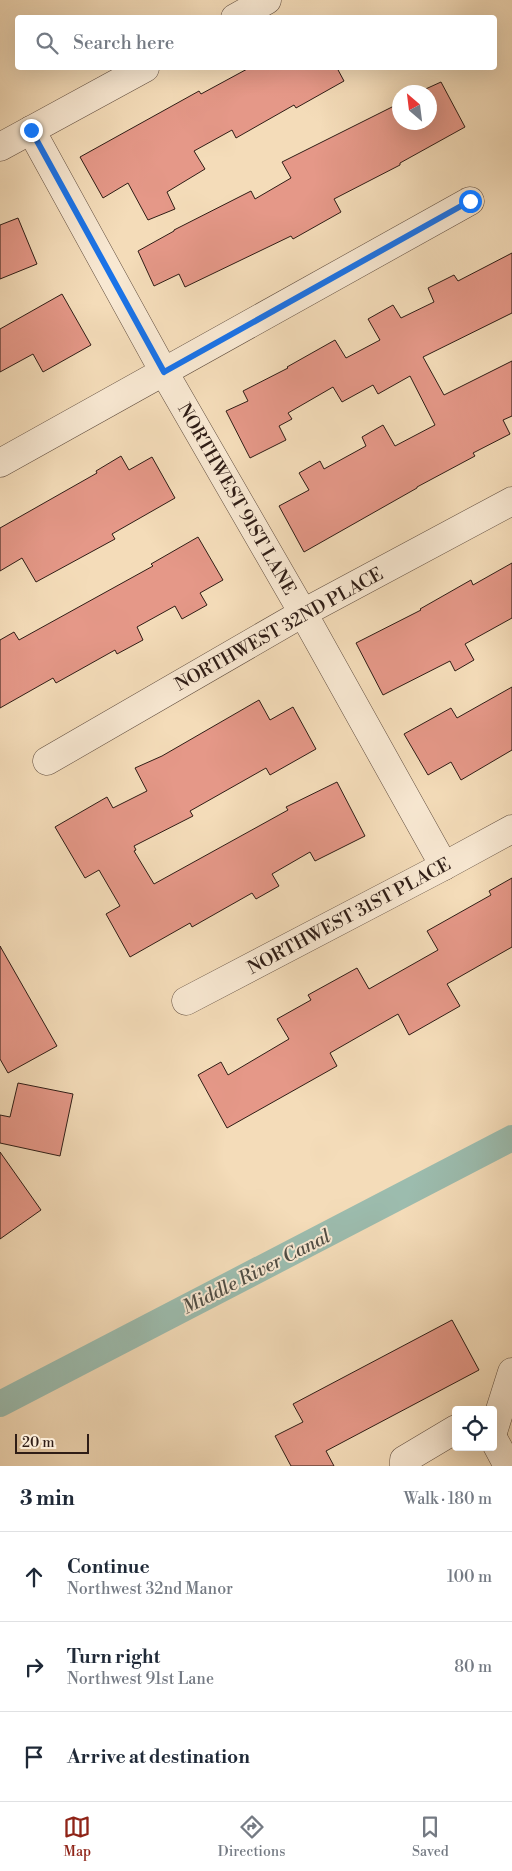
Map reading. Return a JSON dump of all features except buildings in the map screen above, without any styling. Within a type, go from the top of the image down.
[{"type":"street","points":[[240,15],[267,0]]},
{"type":"street","points":[[0,147],[141,70]]},
{"type":"street","name":"NORTHWEST 91ST LANE","points":[[31,130],[164,372],[303,614],[444,866]]},
{"type":"street","points":[[0,463],[470,201]]},
{"type":"street","name":"NORTHWEST 32ND PLACE","points":[[47,761],[303,614],[512,501]]},
{"type":"street","name":"NORTHWEST 31ST PLACE","points":[[186,1001],[512,829]]},
{"type":"street","points":[[497,1419],[512,1372]]},
{"type":"street","points":[[404,1466],[404,1460],[452,1431]]},
{"type":"street","points":[[497,1445],[508,1466]]},
{"type":"waterway","name":"Middle River Canal","points":[[0,1404],[512,1138]]},
{"type":"route","points":[[31,130],[164,372],[470,201]]}]
